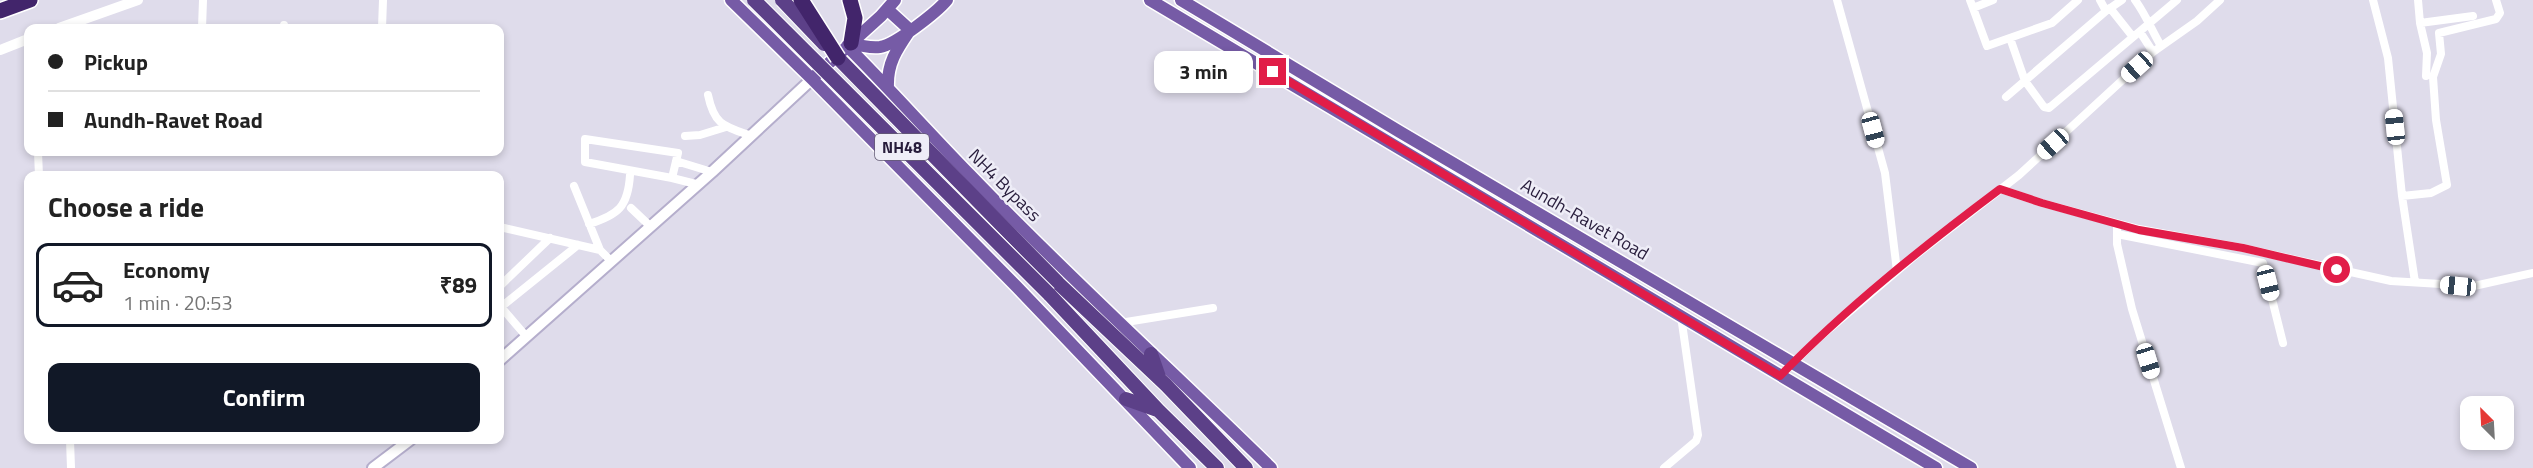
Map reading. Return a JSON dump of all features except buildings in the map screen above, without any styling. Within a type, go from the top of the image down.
[{"type":"highway","points":[[0,11],[30,0]]},
{"type":"highway","name":"NH48","points":[[754,0],[1054,288],[1142,351],[1159,379],[1246,468]]},
{"type":"highway","name":"NH48","points":[[782,0],[846,49],[1159,411],[1217,468]]},
{"type":"highway","points":[[801,0],[846,49]]},
{"type":"highway","points":[[846,49],[855,18],[850,0]]},
{"type":"highway","points":[[1126,399],[1159,411]]},
{"type":"main road","points":[[70,24],[138,0]]},
{"type":"main road","points":[[846,49],[883,47],[926,20],[947,0]]},
{"type":"main road","name":"Aundh-Ravet Road","points":[[1150,0],[1936,468]]},
{"type":"main road","name":"Aundh-Ravet Road","points":[[1181,0],[1400,132],[1971,468]]},
{"type":"main road","points":[[731,1],[812,79],[1126,399],[1190,468]]},
{"type":"main road","points":[[504,356],[712,172],[749,135],[846,49],[891,5],[910,30]]},
{"type":"main road","points":[[888,87],[887,71],[893,54],[910,30]]},
{"type":"main road","points":[[0,50],[24,41]]},
{"type":"main road","name":"NH4 Bypass","points":[[846,49],[888,87],[969,175],[1119,324],[1142,351],[1270,468]]},
{"type":"main road","points":[[373,468],[405,444]]},
{"type":"street","points":[[202,0],[202,24]]},
{"type":"street","points":[[382,24],[383,0]]},
{"type":"street","points":[[1837,0],[1885,173],[1898,271]]},
{"type":"street","points":[[1993,0],[1971,4],[1986,46],[2052,23],[2078,0]]},
{"type":"street","points":[[2100,0],[2153,52]]},
{"type":"street","points":[[2006,97],[2108,9],[2122,0]]},
{"type":"street","points":[[2135,0],[2161,46]]},
{"type":"street","points":[[2010,38],[2025,81],[2044,107],[2049,108],[2136,34],[2149,26],[2177,0]]},
{"type":"street","points":[[1780,376],[1793,362],[1939,235],[2019,175],[2153,52],[2197,21],[2220,0]]},
{"type":"street","points":[[2373,0],[2388,58],[2402,196],[2415,282]]},
{"type":"street","points":[[2418,0],[2420,23],[2427,53],[2426,76]]},
{"type":"street","points":[[2402,196],[2431,192],[2447,185],[2436,120],[2433,77],[2441,54],[2439,33],[2496,19],[2500,13],[2496,0]]},
{"type":"street","points":[[2420,23],[2473,16]]},
{"type":"street","points":[[708,95],[714,118],[726,127],[749,135]]},
{"type":"street","points":[[685,136],[700,135],[726,127]]},
{"type":"street","points":[[672,178],[678,153],[585,139],[585,162],[696,184]]},
{"type":"street","points":[[38,156],[39,171]]},
{"type":"street","points":[[676,161],[712,172]]},
{"type":"street","points":[[589,224],[603,220],[621,208],[628,194],[630,175]]},
{"type":"street","points":[[574,186],[600,250],[611,261]]},
{"type":"street","points":[[2000,189],[2117,224],[2243,248],[2391,281],[2474,286],[2533,273]]},
{"type":"street","points":[[631,208],[650,226]]},
{"type":"street","points":[[2117,224],[2120,261],[2132,309],[2181,468]]},
{"type":"street","points":[[504,228],[600,250]]},
{"type":"street","points":[[2117,234],[2263,263],[2283,343]]},
{"type":"street","points":[[504,282],[550,238]]},
{"type":"street","points":[[504,300],[540,277],[578,244]]},
{"type":"street","points":[[504,308],[526,336]]},
{"type":"street","points":[[1119,324],[1213,308]]},
{"type":"street","points":[[1664,468],[1696,441],[1698,435],[1681,316]]},
{"type":"street","points":[[70,444],[71,468]]},
{"type":"route","points":[[1273,72],[1780,376],[1820,338],[1939,235],[2000,189],[2139,230],[2216,242],[2337,270]]}]
